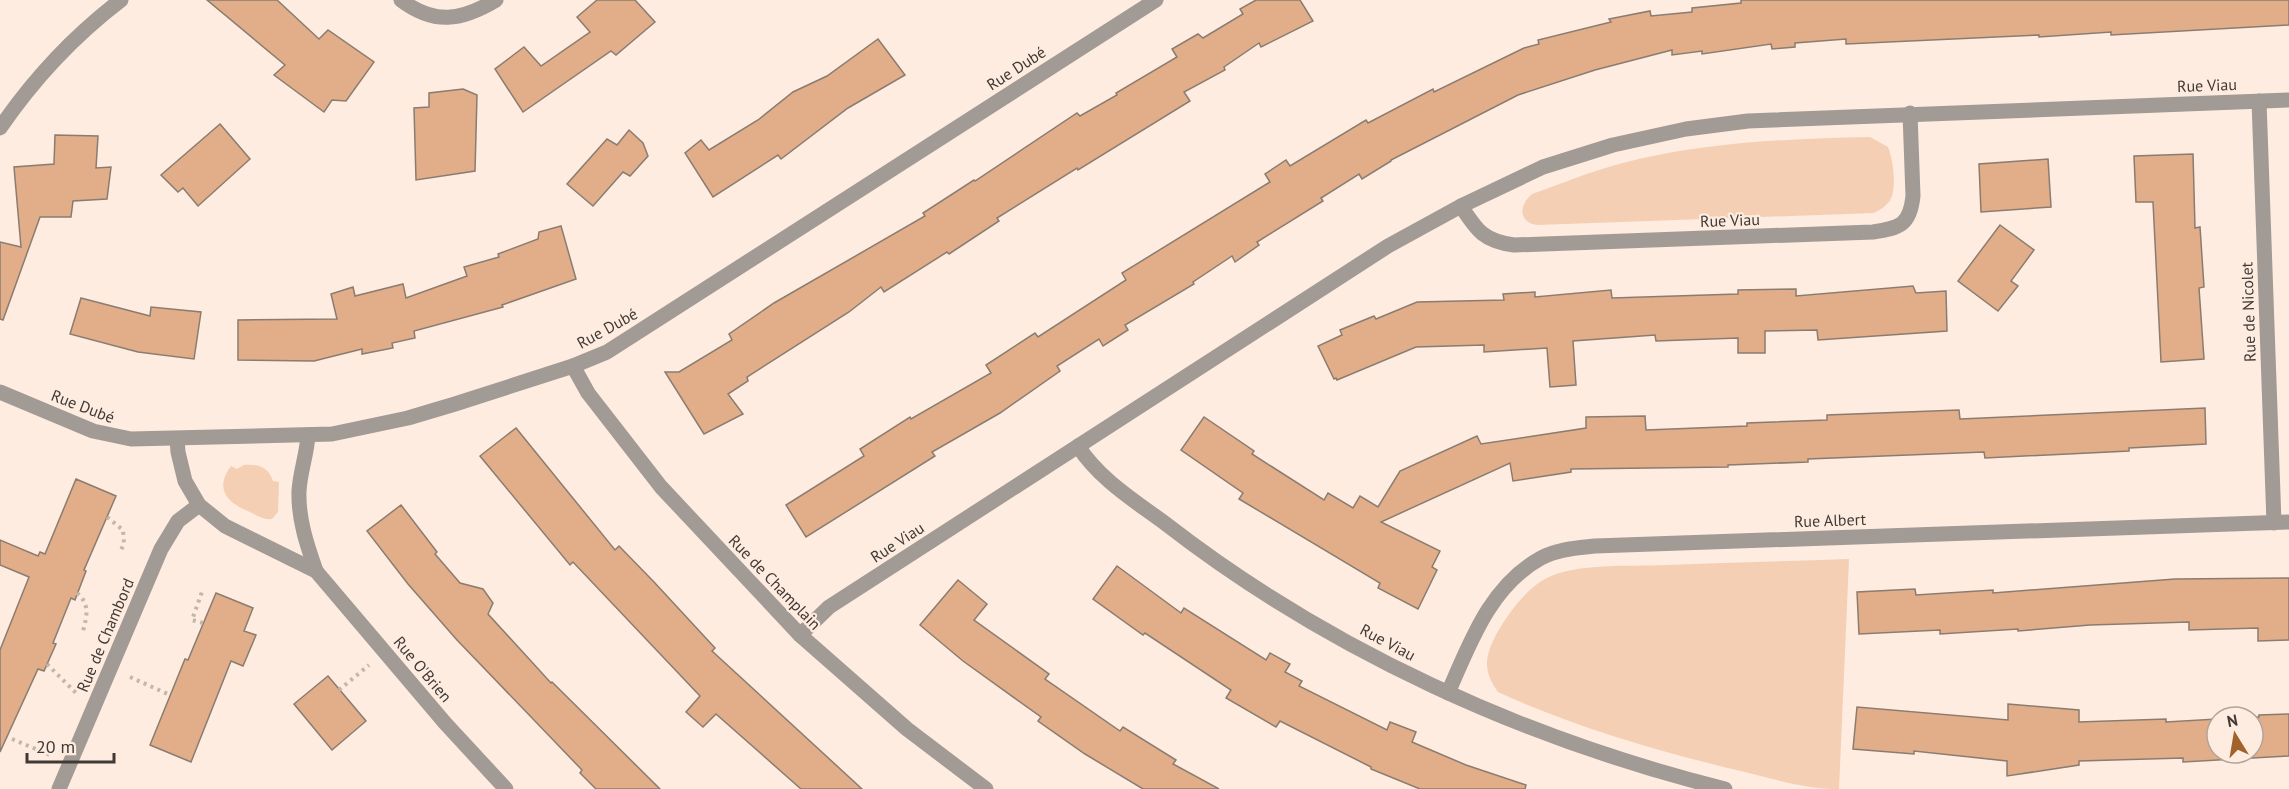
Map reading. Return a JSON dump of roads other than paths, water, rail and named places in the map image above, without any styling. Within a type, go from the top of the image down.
[{"type":"street","points":[[0,128],[49,67],[121,0]]},
{"type":"street","points":[[401,0],[425,15],[451,18],[470,13],[496,0]]},
{"type":"street","name":"Rue Dubé","points":[[0,392],[112,437],[177,439],[332,434],[408,418],[573,366],[607,352],[1156,0]]},
{"type":"street","name":"Rue Viau","points":[[800,635],[830,607],[1388,246],[1505,183],[1562,160],[1613,145],[1686,129],[1748,121],[2289,100]]},
{"type":"street","name":"Rue de Nicolet","points":[[2259,101],[2281,522]]},
{"type":"street","name":"Rue Viau","points":[[1461,206],[1479,232],[1499,243],[1514,245],[1887,230],[1908,219],[1912,208],[1910,113]]},
{"type":"street","name":"Rue de Champlain","points":[[573,366],[588,393],[661,487],[800,635],[907,729],[986,789]]},
{"type":"street","name":"Rue O'Brien","points":[[308,435],[299,489],[299,506],[302,526],[316,571],[445,723],[506,789]]},
{"type":"street","name":"Rue O'Brien","points":[[177,439],[185,481],[199,506],[225,526],[316,571]]},
{"type":"street","name":"Rue Viau","points":[[1078,446],[1088,461],[1110,481],[1227,568],[1335,634],[1405,672],[1448,693],[1595,750],[1725,789]]},
{"type":"street","name":"Rue de Chambord","points":[[59,789],[170,533],[178,521],[199,506]]},
{"type":"street","name":"Rue Albert","points":[[1448,693],[1474,635],[1504,588],[1523,570],[1542,557],[1561,550],[1594,546],[2281,522]]}]
